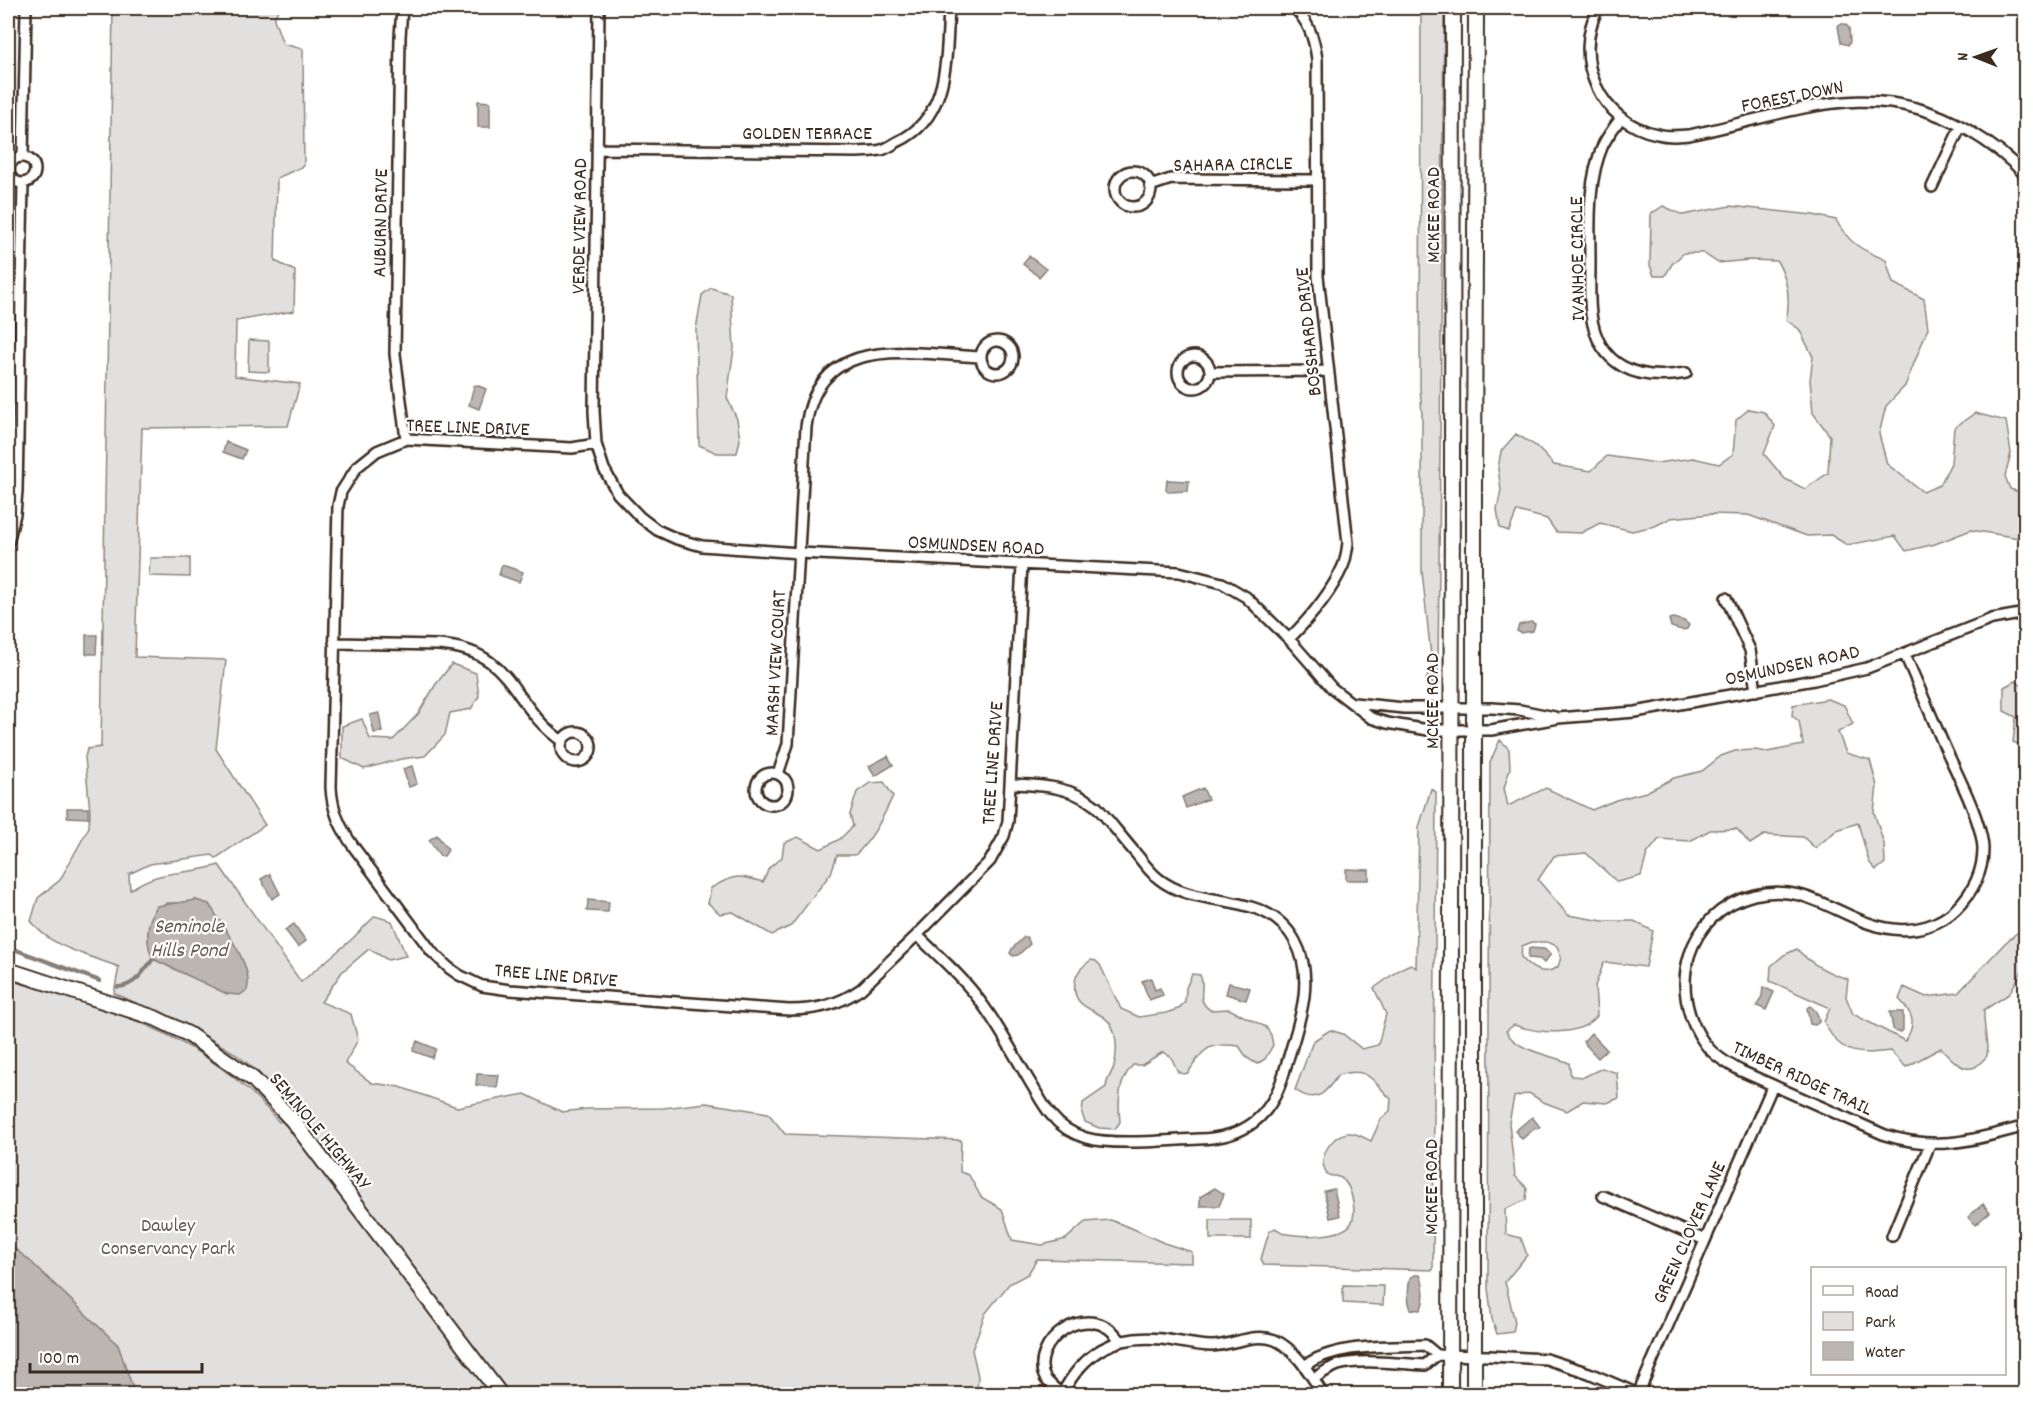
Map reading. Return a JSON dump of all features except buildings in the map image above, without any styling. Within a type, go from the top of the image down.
[{"type":"main road","name":"MCKEE ROAD","points":[[1453,8],[1450,730],[1456,1355],[1474,1395]]},
{"type":"main road","name":"MCKEE ROAD","points":[[1450,1395],[1456,1355],[1474,730],[1476,8]]},
{"type":"main road","name":"SEMINOLE HIGHWAY","points":[[8,970],[155,1018],[188,1034],[253,1079],[293,1121],[500,1395]]},
{"type":"street","points":[[23,157],[26,8]]},
{"type":"street","name":"AUBURN DRIVE","points":[[402,8],[395,354],[406,439]]},
{"type":"street","name":"VERDE VIEW ROAD","points":[[596,444],[594,411],[599,8]]},
{"type":"street","name":"GOLDEN TERRACE","points":[[597,149],[857,152],[881,150],[906,138],[924,124],[936,105],[945,77],[949,8]]},
{"type":"street","name":"BOSSHARD DRIVE","points":[[1288,639],[1306,622],[1336,580],[1344,564],[1348,543],[1318,276],[1317,59],[1310,30],[1303,16],[1294,8]]},
{"type":"street","points":[[1598,8],[1590,27],[1588,60],[1598,89],[1621,118]]},
{"type":"street","name":"FOREST DOWN","points":[[1621,118],[1635,127],[1654,134],[1689,135],[1830,103],[1873,100],[1916,108],[1951,120],[2001,152],[2025,176]]},
{"type":"street","name":"IVANHOE CIRCLE","points":[[1621,118],[1604,144],[1598,160],[1591,198],[1591,314],[1596,336],[1610,358],[1619,366],[1636,373],[1668,376],[1686,373]]},
{"type":"street","points":[[1932,187],[1961,126]]},
{"type":"street","points":[[23,157],[33,164],[35,172],[31,180],[23,183],[13,179],[9,169],[12,162],[23,157]]},
{"type":"street","name":"SAHARA CIRCLE","points":[[1127,172],[1139,172],[1148,180],[1150,186],[1151,192],[1146,202],[1136,207],[1120,202],[1115,192],[1117,180],[1127,172]]},
{"type":"street","name":"SAHARA CIRCLE","points":[[1150,186],[1171,179],[1316,180]]},
{"type":"street","points":[[8,539],[15,514],[17,491],[23,183]]},
{"type":"street","points":[[8,327],[20,327]]},
{"type":"street","points":[[8,342],[19,342]]},
{"type":"street","name":"MARSH VIEW COURT","points":[[778,774],[788,744],[808,409],[814,394],[833,370],[846,361],[870,354],[889,352],[981,357]]},
{"type":"street","points":[[1210,372],[1328,371]]},
{"type":"street","name":"TREE LINE DRIVE","points":[[596,444],[572,448],[406,439],[367,458],[350,477],[341,492],[336,521],[331,787],[335,813],[352,846],[432,952],[449,968],[483,986],[510,990],[789,1010],[809,1010],[849,997],[872,979],[979,873],[997,850],[1004,836],[1008,820],[1022,565]]},
{"type":"street","name":"OSMUNDSEN ROAD","points":[[596,444],[604,469],[618,494],[640,517],[657,530],[702,546],[1179,572],[1222,583],[1246,597],[1332,688],[1371,718],[1428,730],[1515,727],[1558,718],[1635,712],[1756,691],[1867,668],[1905,655],[1966,627],[2025,613]]},
{"type":"street","points":[[1726,598],[1750,650],[1756,691]]},
{"type":"street","points":[[334,643],[438,645],[471,650],[499,669],[549,732],[562,741]]},
{"type":"street","name":"TIMBER RIDGE TRAIL","points":[[1905,655],[1976,820],[1983,847],[1982,863],[1976,882],[1965,899],[1949,916],[1915,929],[1893,930],[1871,924],[1804,895],[1768,892],[1736,901],[1722,910],[1701,930],[1687,960],[1684,978],[1687,1009],[1706,1046],[1722,1060],[1885,1135],[1908,1142],[1953,1144],[2025,1126]]},
{"type":"street","name":"OSMUNDSEN ROAD","points":[[1354,703],[1404,708],[1450,706],[1520,710],[1558,718]]},
{"type":"street","points":[[917,935],[979,998],[1044,1107],[1056,1121],[1072,1132],[1084,1137],[1107,1141],[1224,1138],[1248,1128],[1269,1107],[1281,1082],[1305,987],[1303,963],[1290,933],[1270,915],[1258,909],[1186,892],[1159,879],[1097,807],[1086,798],[1059,788],[1010,783]]},
{"type":"street","name":"GREEN CLOVER LANE","points":[[1638,1394],[1773,1085]]},
{"type":"street","points":[[1892,1236],[1930,1144]]},
{"type":"street","points":[[1603,1196],[1705,1240]]},
{"type":"street","points":[[1120,1340],[1110,1328],[1095,1322],[1084,1322],[1065,1329],[1046,1350],[1042,1364],[1046,1378],[1062,1395],[1071,1378],[1085,1361],[1106,1345],[1120,1340],[1159,1339],[1211,1346],[1251,1338],[1265,1338],[1284,1346],[1304,1366],[1323,1395]]},
{"type":"street","points":[[1304,1366],[1318,1357],[1340,1351],[1425,1345],[1456,1355],[1546,1359],[1589,1373],[1638,1394]]},
{"type":"street","points":[[1313,1380],[1324,1371],[1338,1365],[1366,1363],[1425,1365],[1456,1355]]},
{"type":"green space","name":"Dawley Conservancy Park","points":[[113,8],[279,8],[274,19],[283,44],[303,49],[304,166],[277,178],[275,261],[295,271],[294,311],[236,321],[235,376],[300,384],[288,426],[142,428],[135,657],[226,660],[216,749],[265,825],[216,858],[212,855],[150,864],[129,874],[130,890],[162,875],[219,865],[301,982],[351,940],[375,916],[392,921],[406,956],[388,960],[369,949],[342,972],[321,1002],[351,1014],[358,1040],[345,1063],[372,1083],[400,1087],[457,1107],[525,1094],[562,1112],[587,1109],[663,1108],[706,1103],[768,1113],[785,1134],[961,1140],[960,1172],[969,1175],[981,1197],[1002,1209],[1012,1240],[1042,1245],[1066,1239],[1085,1222],[1111,1220],[1164,1243],[1192,1252],[1192,1263],[1037,1259],[1028,1274],[1009,1284],[985,1314],[972,1350],[978,1376],[977,1394],[8,1394],[8,980],[102,1008],[161,1032],[217,1065],[253,1094],[279,1122],[294,1110],[273,1087],[234,1053],[190,1028],[114,993],[119,967],[59,944],[39,930],[31,921],[38,898],[60,880],[89,827],[90,812],[85,757],[87,749],[101,747]],"holes":[[[196,900],[189,976],[153,959],[166,903]]]},
{"type":"green space","points":[[1421,8],[1444,8],[1438,673],[1434,684],[1426,680],[1432,666],[1422,571]]},
{"type":"green space","points":[[1663,206],[1683,215],[1730,206],[1813,215],[1836,220],[1851,241],[1886,260],[1893,283],[1924,299],[1928,328],[1905,386],[1886,406],[1879,434],[1887,464],[1923,492],[1940,485],[1951,463],[1954,428],[1975,413],[2006,421],[2011,453],[2005,476],[2010,489],[2025,494],[2025,539],[1971,530],[1935,544],[1906,551],[1895,536],[1847,545],[1831,535],[1807,536],[1748,515],[1710,514],[1671,518],[1655,526],[1632,531],[1600,523],[1581,533],[1556,532],[1547,519],[1517,511],[1509,531],[1500,528],[1497,509],[1501,490],[1498,469],[1501,451],[1516,434],[1536,446],[1554,465],[1591,471],[1607,456],[1657,463],[1693,458],[1719,464],[1733,454],[1736,420],[1749,409],[1764,412],[1775,426],[1764,454],[1785,479],[1805,489],[1828,473],[1830,436],[1813,413],[1810,380],[1813,357],[1799,329],[1786,320],[1788,290],[1777,261],[1749,260],[1718,263],[1703,253],[1684,253],[1672,264],[1665,276],[1654,276],[1650,265],[1651,214]]},
{"type":"green space","points":[[711,288],[731,294],[734,348],[727,398],[737,419],[740,440],[737,453],[717,453],[699,445],[696,329],[702,295]]},
{"type":"green space","points":[[249,340],[269,341],[269,372],[248,371]]},
{"type":"green space","points":[[150,558],[190,558],[190,577],[149,576]]},
{"type":"green space","points":[[452,664],[476,673],[479,696],[471,709],[450,713],[445,735],[425,756],[401,759],[364,769],[342,758],[342,726],[362,719],[370,739],[393,740],[418,714],[436,684]]},
{"type":"green space","points":[[2015,681],[2025,688],[2025,747],[2013,742],[2016,717],[2004,711],[2004,687]]},
{"type":"green space","points":[[1828,699],[1844,705],[1853,724],[1838,732],[1846,753],[1870,760],[1877,786],[1874,812],[1884,844],[1885,863],[1876,870],[1869,862],[1858,823],[1837,830],[1815,848],[1803,837],[1764,835],[1750,844],[1737,829],[1710,830],[1690,841],[1659,839],[1647,854],[1641,876],[1617,882],[1586,853],[1554,856],[1538,880],[1568,915],[1603,921],[1634,921],[1653,931],[1646,967],[1604,962],[1595,986],[1597,1016],[1589,1023],[1569,1031],[1535,1030],[1514,1025],[1506,1031],[1511,1038],[1525,1048],[1569,1063],[1571,1076],[1584,1077],[1602,1068],[1617,1073],[1619,1098],[1607,1103],[1583,1101],[1567,1111],[1543,1102],[1529,1093],[1514,1097],[1509,1123],[1515,1176],[1527,1188],[1526,1200],[1505,1209],[1506,1234],[1521,1238],[1527,1255],[1505,1282],[1515,1322],[1513,1332],[1497,1334],[1492,1319],[1488,1288],[1490,762],[1500,740],[1509,749],[1510,769],[1504,788],[1508,806],[1546,788],[1592,810],[1616,800],[1646,792],[1674,778],[1702,771],[1721,756],[1735,751],[1767,752],[1803,745],[1799,721],[1792,716],[1793,705]],"holes":[[[1532,942],[1547,942],[1557,946],[1561,957],[1558,967],[1553,970],[1538,970],[1521,957],[1522,946]]]},
{"type":"green space","points":[[884,782],[893,796],[872,835],[855,855],[837,855],[831,873],[791,926],[772,935],[733,912],[720,914],[708,903],[711,888],[731,878],[741,877],[763,882],[769,868],[782,857],[784,843],[798,837],[821,849],[840,839],[853,826],[850,814],[857,792],[870,783]]},
{"type":"green space","points":[[1431,789],[1436,792],[1433,1270],[1264,1265],[1261,1259],[1269,1232],[1275,1228],[1286,1234],[1302,1236],[1330,1234],[1345,1229],[1352,1220],[1354,1207],[1351,1193],[1341,1178],[1327,1175],[1323,1164],[1324,1156],[1331,1143],[1343,1134],[1354,1133],[1371,1141],[1381,1119],[1390,1111],[1391,1099],[1369,1076],[1357,1072],[1338,1075],[1325,1092],[1315,1097],[1309,1097],[1295,1090],[1313,1041],[1330,1030],[1343,1034],[1362,1049],[1378,1045],[1386,1014],[1374,988],[1406,966],[1411,964],[1416,968],[1419,827]]},
{"type":"green space","points":[[2025,926],[2025,966],[2009,994],[1984,1010],[1987,1056],[1977,1066],[1970,1068],[1956,1063],[1941,1048],[1906,1067],[1890,1051],[1868,1053],[1843,1047],[1836,1041],[1824,1022],[1830,1008],[1770,981],[1771,966],[1784,955],[1797,949],[1820,968],[1848,979],[1846,997],[1853,1014],[1905,1041],[1911,1029],[1912,1019],[1908,1009],[1899,999],[1904,987],[1926,997],[1958,993],[2005,943]]},
{"type":"green space","points":[[1091,960],[1100,965],[1121,1009],[1139,1017],[1178,1009],[1185,1002],[1186,988],[1192,974],[1200,975],[1205,1006],[1210,1010],[1229,1009],[1266,1027],[1273,1045],[1265,1059],[1257,1064],[1247,1058],[1239,1046],[1213,1046],[1203,1052],[1188,1073],[1183,1074],[1178,1072],[1171,1057],[1163,1052],[1142,1065],[1133,1065],[1128,1071],[1120,1092],[1120,1122],[1115,1129],[1099,1128],[1085,1122],[1082,1114],[1083,1103],[1106,1087],[1114,1066],[1116,1052],[1114,1033],[1109,1022],[1083,1005],[1075,992],[1077,975]]},
{"type":"green space","points":[[1210,1220],[1251,1220],[1251,1239],[1210,1239]]},
{"type":"green space","points":[[1343,1285],[1384,1286],[1383,1305],[1343,1303]]},
{"type":"water","points":[[1845,24],[1849,28],[1850,42],[1848,45],[1841,43],[1838,26]]},
{"type":"water","points":[[478,101],[490,102],[490,127],[478,127]]},
{"type":"water","points":[[1029,256],[1046,269],[1039,277],[1023,264]]},
{"type":"water","points":[[476,385],[486,389],[479,409],[469,405]]},
{"type":"water","points":[[226,442],[246,450],[242,459],[223,452]]},
{"type":"water","points":[[1167,480],[1189,481],[1188,491],[1168,492],[1166,490]]},
{"type":"water","points":[[502,565],[523,572],[519,582],[499,575]]},
{"type":"water","points":[[1674,618],[1689,625],[1687,629],[1671,627],[1669,619]]},
{"type":"water","points":[[1531,622],[1535,624],[1533,631],[1521,633],[1517,631],[1519,625]]},
{"type":"water","points":[[86,635],[97,635],[96,654],[86,654]]},
{"type":"water","points":[[379,713],[382,732],[374,733],[370,715]]},
{"type":"water","points":[[888,756],[893,765],[875,776],[869,766]]},
{"type":"water","points":[[412,766],[417,784],[409,787],[403,769]]},
{"type":"water","points":[[1203,788],[1208,799],[1186,808],[1182,797]]},
{"type":"water","points":[[67,808],[88,808],[88,818],[67,817]]},
{"type":"water","points":[[437,835],[448,850],[444,856],[440,856],[429,840]]},
{"type":"water","points":[[1346,869],[1369,870],[1369,880],[1346,880]]},
{"type":"water","points":[[270,874],[280,894],[272,899],[261,879]]},
{"type":"water","name":"Seminole Hills Pond","points":[[196,900],[209,904],[242,958],[248,981],[247,990],[240,995],[227,994],[153,959],[148,932],[153,912],[157,906]]},
{"type":"water","points":[[588,900],[609,902],[608,912],[587,911]]},
{"type":"water","points":[[294,924],[306,941],[298,947],[285,930]]},
{"type":"water","points":[[1024,937],[1027,937],[1030,944],[1018,955],[1013,956],[1010,953],[1012,949]]},
{"type":"water","points":[[1529,948],[1544,949],[1551,954],[1544,963],[1540,959],[1528,958]]},
{"type":"water","points":[[1151,978],[1155,990],[1160,988],[1163,995],[1149,1000],[1142,981]]},
{"type":"water","points":[[1229,983],[1250,988],[1246,1000],[1226,994]]},
{"type":"water","points":[[1763,987],[1774,992],[1766,1010],[1757,1006]]},
{"type":"water","points":[[1810,1006],[1818,1018],[1819,1022],[1815,1025],[1810,1024],[1807,1008]]},
{"type":"water","points":[[1890,1012],[1903,1012],[1901,1032],[1893,1029]]},
{"type":"water","points":[[1591,1033],[1607,1050],[1598,1058],[1583,1042]]},
{"type":"water","points":[[417,1041],[436,1049],[432,1058],[413,1051]]},
{"type":"water","points":[[477,1074],[499,1075],[497,1088],[476,1085]]},
{"type":"water","points":[[1532,1117],[1540,1127],[1535,1128],[1522,1139],[1515,1131]]},
{"type":"water","points":[[1215,1188],[1224,1194],[1219,1206],[1200,1206],[1200,1197]]},
{"type":"water","points":[[1334,1189],[1340,1216],[1330,1218],[1324,1191]]},
{"type":"water","points":[[1983,1204],[1990,1212],[1975,1225],[1968,1217]]},
{"type":"water","points":[[8,1243],[118,1345],[135,1394],[8,1394]]},
{"type":"water","points":[[1420,1275],[1423,1288],[1424,1297],[1420,1310],[1411,1309],[1409,1302],[1410,1278]]},
{"type":"waterway","points":[[8,947],[100,981]]},
{"type":"waterway","points":[[118,987],[134,981],[153,959]]}]
